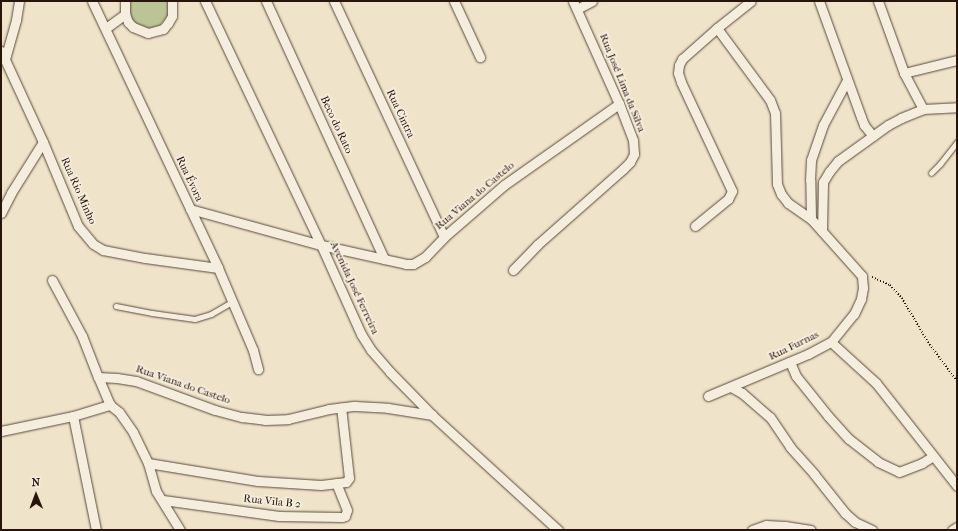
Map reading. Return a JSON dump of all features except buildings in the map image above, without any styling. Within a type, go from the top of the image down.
[{"type":"street","points":[[3,55],[16,20],[19,1]]},
{"type":"street","name":"Rua Évora","points":[[92,1],[218,268],[253,350],[258,369]]},
{"type":"street","points":[[125,1],[125,14],[133,27],[148,33],[163,29],[172,16],[172,1]]},
{"type":"street","name":"Avenida José Ferreira","points":[[205,1],[321,245],[361,334],[371,350],[390,372],[432,415],[558,530]]},
{"type":"street","name":"Beco do Rato","points":[[266,1],[384,259]]},
{"type":"street","name":"Rua Cintra","points":[[334,1],[444,238]]},
{"type":"street","points":[[454,1],[480,57]]},
{"type":"street","points":[[575,5],[592,1]]},
{"type":"street","points":[[695,226],[728,199],[732,191],[681,82],[678,73],[679,65],[682,59],[750,1]]},
{"type":"street","points":[[819,1],[846,80],[864,125],[873,136]]},
{"type":"street","points":[[878,1],[904,73],[923,108]]},
{"type":"street","name":"Rua José Lima da Silva","points":[[513,270],[542,240],[630,162],[634,148],[619,104],[575,5]]},
{"type":"street","points":[[106,28],[125,14]]},
{"type":"street","points":[[718,28],[770,100],[776,113],[776,173],[777,184],[781,194],[788,203],[811,219],[862,276]]},
{"type":"street","name":"Rua Rio Minho","points":[[3,55],[43,142],[78,226],[93,244],[103,250],[218,268]]},
{"type":"street","points":[[904,73],[957,60]]},
{"type":"street","points":[[811,219],[811,160],[823,125],[846,80]]},
{"type":"street","name":"Rua Viana do Castelo","points":[[190,209],[321,245],[413,264],[426,257],[444,238],[504,185],[619,104]]},
{"type":"street","points":[[822,231],[823,182],[828,172],[838,161],[888,125],[923,108],[957,107]]},
{"type":"street","points":[[1,213],[11,193],[43,142]]},
{"type":"street","name":"Rua Furnas","points":[[708,396],[790,362],[831,342],[854,314],[861,299],[863,288],[862,276]]},
{"type":"street","points":[[52,280],[82,336],[110,404],[126,421],[148,463],[156,491],[163,500],[180,530]]},
{"type":"street","points":[[831,342],[876,383],[957,486]]},
{"type":"street","points":[[790,362],[796,376],[828,416],[849,438],[878,462],[899,472],[922,463],[933,456]]},
{"type":"street","name":"Rua Viana do Castelo","points":[[98,377],[136,381],[215,410],[265,420],[288,419],[341,407],[371,406],[432,415]]},
{"type":"street","points":[[731,387],[742,392],[770,418],[790,447],[845,513],[855,522],[872,530]]},
{"type":"street","points":[[1,430],[73,416],[110,404]]},
{"type":"street","points":[[148,463],[258,481],[321,485],[348,482],[349,478],[341,407]]},
{"type":"street","points":[[73,416],[96,530]]},
{"type":"street","name":"Rua Vila B 2","points":[[163,500],[279,516],[342,517],[345,516],[347,510],[336,483]]},
{"type":"street","points":[[752,530],[766,525],[811,530]]},
{"type":"street","points":[[952,530],[957,527]]},
{"type":"lane","points":[[931,173],[957,142]]},
{"type":"lane","points":[[116,306],[152,314],[195,319],[211,314],[232,302]]},
{"type":"path","points":[[862,276],[876,278],[886,283],[902,298],[928,342],[957,381]]},
{"type":"green space","points":[[129,1],[168,1],[168,16],[159,26],[153,29],[138,27],[129,16]]}]
